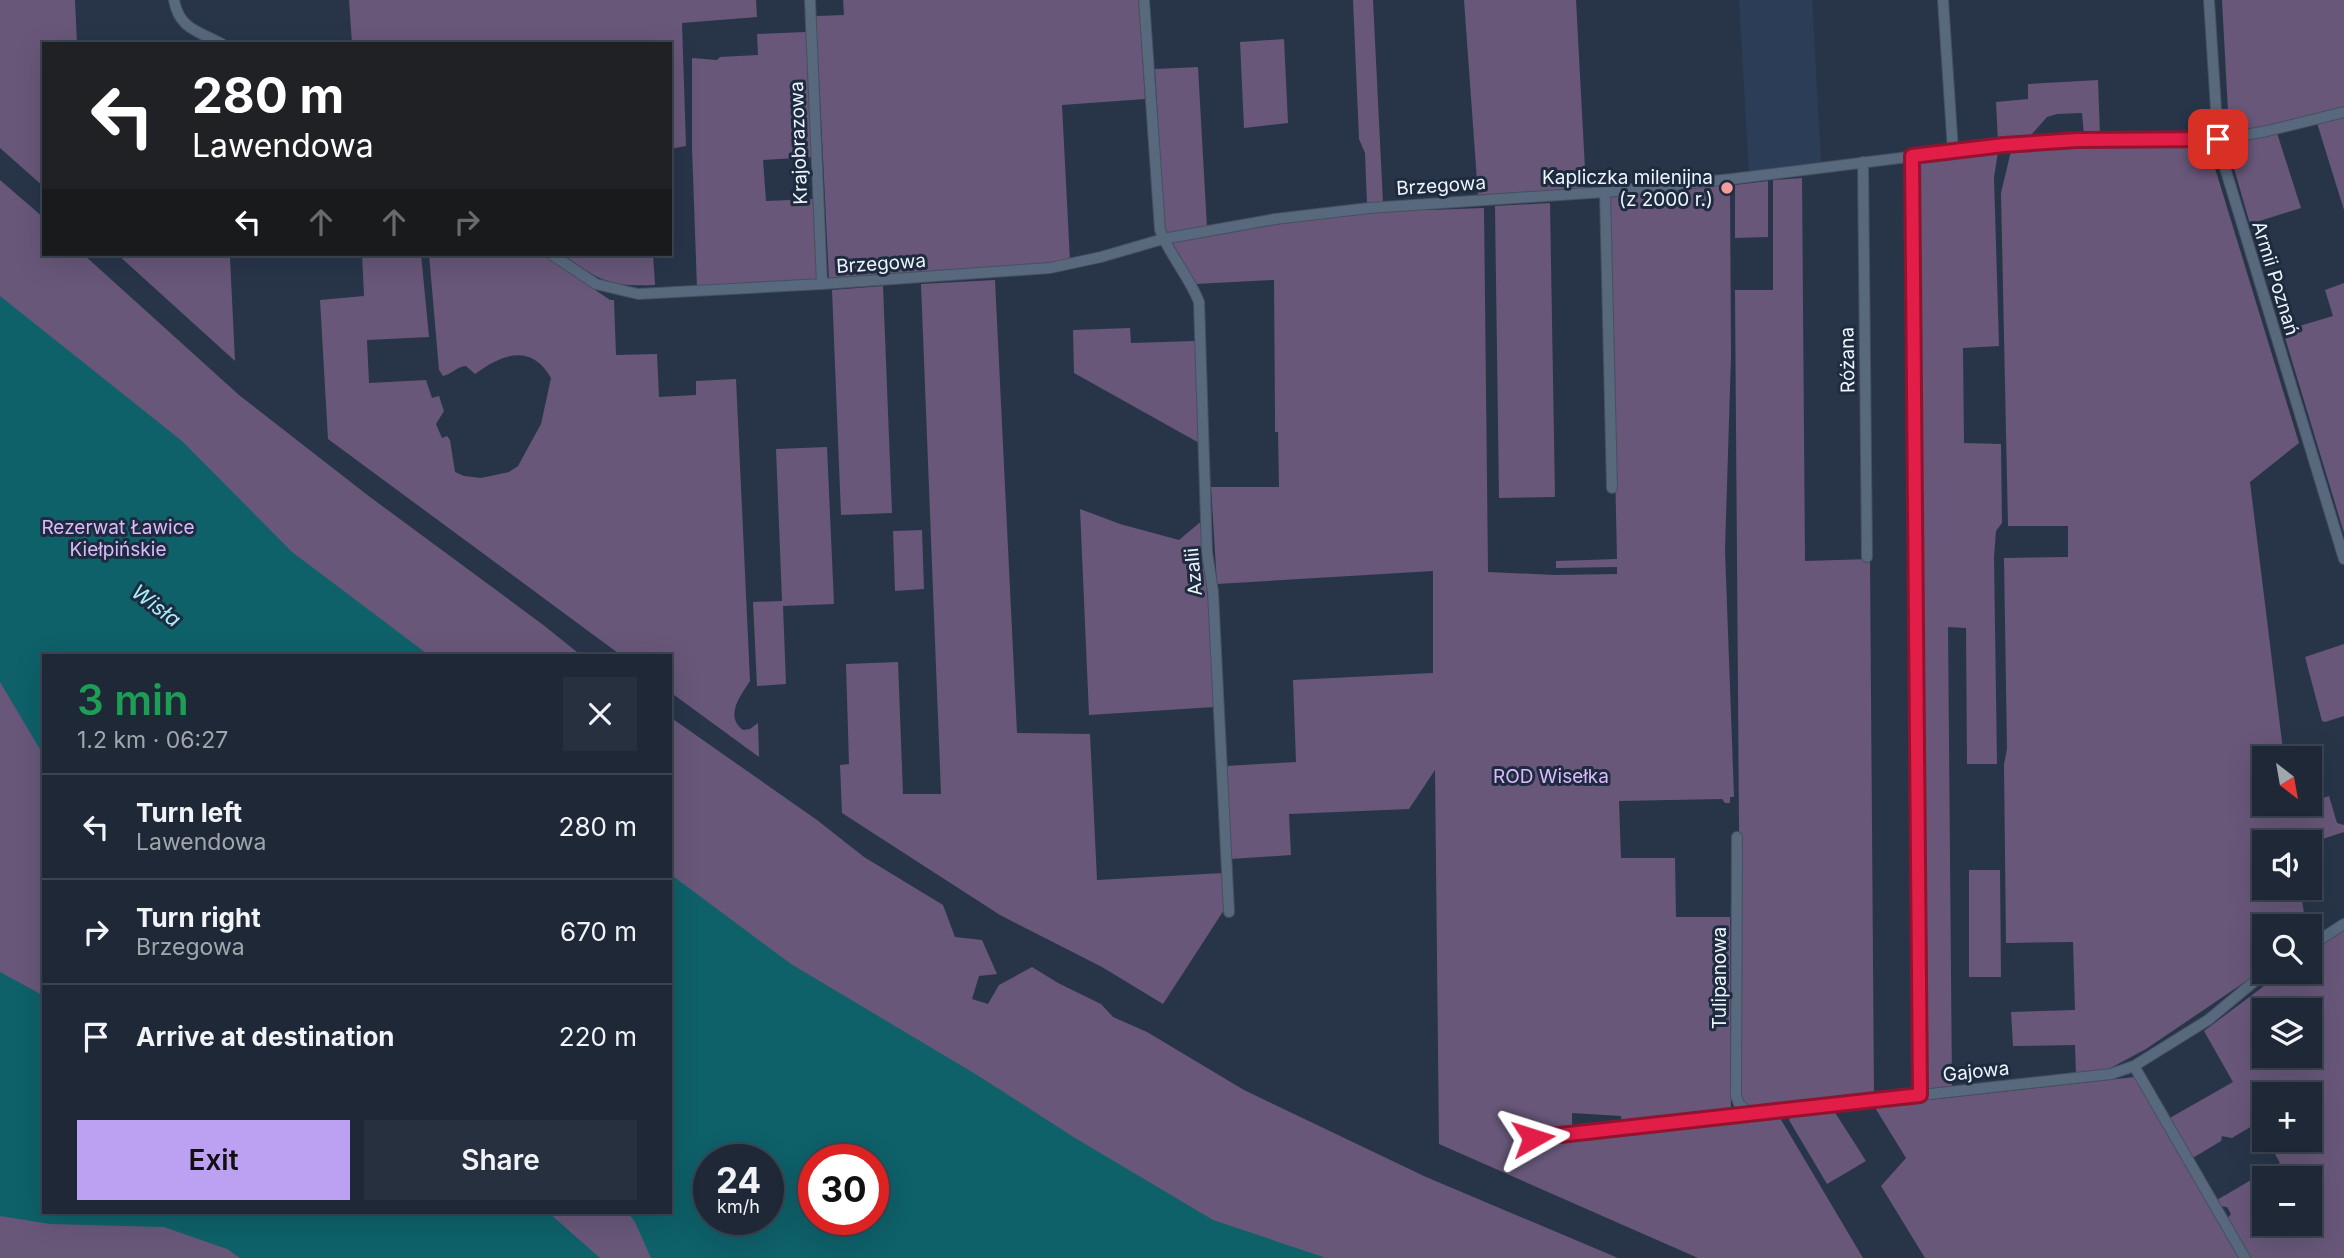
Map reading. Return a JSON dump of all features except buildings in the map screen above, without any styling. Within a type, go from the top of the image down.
[{"type":"street","points":[[174,0],[176,14],[183,23],[218,42]]},
{"type":"street","name":"Krajobrazowa","points":[[810,0],[822,284]]},
{"type":"street","points":[[1144,0],[1160,230],[1163,239]]},
{"type":"street","points":[[1943,0],[1953,151]]},
{"type":"street","name":"Armii Poznań","points":[[2209,0],[2218,139],[2344,559]]},
{"type":"street","name":"Brzegowa","points":[[554,256],[596,284],[628,293],[658,294],[1050,268],[1163,239],[1275,219],[1369,208],[1732,179],[1953,151],[2077,140],[2218,139],[2267,131],[2344,112]]},
{"type":"street","points":[[1912,156],[1920,1095]]},
{"type":"street","name":"Różana","points":[[1863,162],[1867,557]]},
{"type":"street","points":[[1605,191],[1612,488]]},
{"type":"street","name":"Azalii","points":[[1163,239],[1194,289],[1199,302],[1208,552],[1213,592],[1229,912]]},
{"type":"street","name":"Tulipanowa","points":[[1737,837],[1736,1096],[1750,1114]]},
{"type":"street","points":[[2322,938],[2344,924]]},
{"type":"street","name":"Gajowa","points":[[1533,1138],[2112,1074],[2134,1066],[2208,1020],[2252,983]]},
{"type":"street","points":[[2134,1066],[2245,1258]]},
{"type":"shaded area","points":[[1739,0],[1812,0],[1821,162],[1749,172]]},
{"type":"green space","points":[[0,0],[75,0],[77,42],[42,42],[42,185],[0,148]]},
{"type":"green space","points":[[349,0],[756,0],[757,17],[682,23],[686,146],[672,149],[672,42],[352,42]]},
{"type":"green space","points":[[843,0],[1139,0],[1145,99],[1062,105],[1070,261],[829,280],[816,16],[844,15]]},
{"type":"green space","points":[[1353,0],[1373,0],[1383,203],[1367,204],[1365,153],[1359,139]]},
{"type":"green space","points":[[1464,0],[1576,0],[1586,188],[1478,195]]},
{"type":"green space","points":[[2222,0],[2344,0],[2344,107],[2244,131],[2229,130]]},
{"type":"green space","points":[[806,32],[812,157],[763,160],[766,201],[814,199],[818,281],[697,288],[692,58],[717,60],[720,57],[758,55],[757,34]]},
{"type":"green space","points":[[1284,39],[1288,123],[1244,128],[1240,42]]},
{"type":"green space","points":[[1198,67],[1207,228],[1168,235],[1164,229],[1155,69]]},
{"type":"green space","points":[[2098,80],[2100,135],[2084,135],[2082,113],[2057,114],[2047,117],[2031,135],[1998,142],[1996,102],[2028,99],[2028,84]]},
{"type":"green space","points":[[2344,116],[2344,210],[2317,123]]},
{"type":"green space","points":[[2277,133],[2301,208],[2250,224],[2227,144]]},
{"type":"green space","points":[[2207,142],[2299,443],[2250,482],[2283,746],[2252,746],[2252,816],[2322,816],[2322,798],[2329,796],[2337,823],[2344,825],[2344,832],[2322,839],[2322,830],[2252,830],[2252,900],[2302,900],[2304,914],[2252,914],[2252,977],[2146,1049],[2103,1072],[2076,1075],[2075,1045],[2013,1046],[2011,1012],[2075,1010],[2073,942],[2006,943],[2004,764],[2007,749],[2004,558],[2068,557],[2068,526],[2008,526],[2001,193],[2011,151],[2069,144]]},
{"type":"green space","points":[[1998,152],[1994,177],[1999,346],[1963,348],[1964,443],[2001,444],[2002,523],[1996,531],[1994,558],[1997,764],[1967,764],[1966,628],[1948,627],[1952,1087],[1926,1089],[1917,160]]},
{"type":"green space","points":[[1802,178],[1805,561],[1870,559],[1874,1095],[1750,1108],[1741,1097],[1735,290],[1773,290],[1773,180]]},
{"type":"green space","name":"Rezerwat Ławice Kiełpińskie","points":[[0,180],[42,216],[42,256],[85,256],[239,395],[580,654],[42,654],[42,1214],[672,1214],[672,718],[817,820],[864,857],[943,905],[955,937],[982,940],[997,974],[979,976],[972,999],[988,1004],[999,985],[1032,967],[1101,1004],[1113,1017],[1147,1032],[1244,1090],[1426,1177],[1618,1258],[0,1258]]},
{"type":"green space","points":[[1768,181],[1768,237],[1735,238],[1735,185]]},
{"type":"green space","name":"ROD Wisełka","points":[[1730,185],[1731,356],[1725,550],[1734,797],[1730,797],[1730,803],[1725,803],[1722,799],[1619,801],[1621,858],[1675,858],[1676,917],[1730,917],[1731,1113],[1622,1126],[1621,1116],[1572,1113],[1572,1130],[1525,1135],[1525,1144],[1780,1118],[1863,1258],[1698,1258],[1439,1144],[1435,770],[1409,809],[1289,814],[1291,855],[1230,859],[1226,766],[1296,762],[1293,680],[1433,673],[1433,571],[1217,584],[1211,487],[1279,487],[1278,432],[1275,432],[1274,280],[1195,284],[1172,242],[1364,213],[1429,207],[1429,210],[1484,208],[1488,572],[1617,574],[1617,567],[1556,568],[1556,561],[1617,559],[1609,194]]},
{"type":"green space","points":[[1550,203],[1555,497],[1499,498],[1495,206]]},
{"type":"green space","points":[[119,256],[249,256],[230,258],[235,361]]},
{"type":"green space","points":[[362,256],[421,256],[429,337],[367,340],[369,383],[426,380],[432,398],[439,396],[444,411],[436,424],[442,438],[447,436],[450,440],[455,472],[464,476],[481,478],[509,472],[518,466],[541,424],[551,378],[534,360],[516,355],[495,361],[475,374],[466,366],[443,376],[439,370],[429,256],[545,256],[610,300],[614,300],[616,355],[657,354],[659,397],[696,395],[696,381],[736,379],[750,681],[734,712],[737,724],[743,730],[758,723],[759,757],[672,693],[672,654],[619,654],[328,439],[320,300],[364,296]]},
{"type":"green space","points":[[565,256],[653,256],[655,285],[614,283],[586,270]]},
{"type":"green space","points":[[995,280],[1017,733],[1090,734],[1097,880],[1223,873],[1224,910],[1163,1004],[1102,967],[1000,915],[842,813],[840,765],[849,764],[846,664],[898,662],[903,794],[941,794],[921,284]]},
{"type":"green space","points":[[2344,283],[2344,533],[2283,331],[2333,316],[2325,290]]},
{"type":"green space","points":[[883,286],[892,513],[841,515],[832,290]]},
{"type":"green space","points":[[1130,328],[1131,343],[1195,341],[1201,444],[1074,373],[1073,330]]},
{"type":"green space","points":[[827,447],[834,604],[783,606],[786,684],[757,686],[753,602],[782,601],[776,449]]},
{"type":"green space","points":[[1080,509],[1120,524],[1179,540],[1204,519],[1214,707],[1089,715]]},
{"type":"green space","points":[[922,530],[924,589],[895,591],[893,531]]},
{"type":"green space","points":[[2344,644],[2344,716],[2325,722],[2322,721],[2305,657]]},
{"type":"green space","points":[[1969,870],[2000,870],[2001,977],[1969,977]]},
{"type":"green space","points":[[2344,928],[2344,1258],[2249,1258],[2226,1220],[2231,1214],[2227,1207],[2220,1206],[2217,1200],[2252,1179],[2252,1236],[2322,1236],[2322,1166],[2275,1166],[2280,1163],[2274,1152],[2322,1152],[2322,1082],[2252,1082],[2252,1126],[2232,1138],[2222,1136],[2221,1141],[2191,1159],[2168,1119],[2233,1082],[2204,1031],[2267,984],[2322,984],[2322,944]]},
{"type":"green space","points":[[2135,1077],[2240,1258],[1925,1258],[1881,1186],[1906,1158],[1874,1106]]},
{"type":"green space","points":[[1834,1111],[1866,1161],[1827,1184],[1789,1120],[1791,1117]]},
{"type":"water","name":"Wisła","points":[[0,296],[182,441],[292,552],[427,654],[42,654],[42,753],[0,682]]},
{"type":"water","points":[[672,875],[791,964],[1213,1220],[1326,1258],[651,1258],[629,1214],[672,1214]]},
{"type":"water","points":[[0,972],[42,995],[42,1214],[550,1214],[600,1258],[240,1258],[227,1249],[164,1227],[50,1224],[0,1216]]},
{"type":"place","name":"Kapliczka milenijna (z 2000 r.)","points":[[1727,188]]},
{"type":"route","points":[[1533,1138],[1920,1095],[1912,156],[2077,140],[2218,139]]}]
